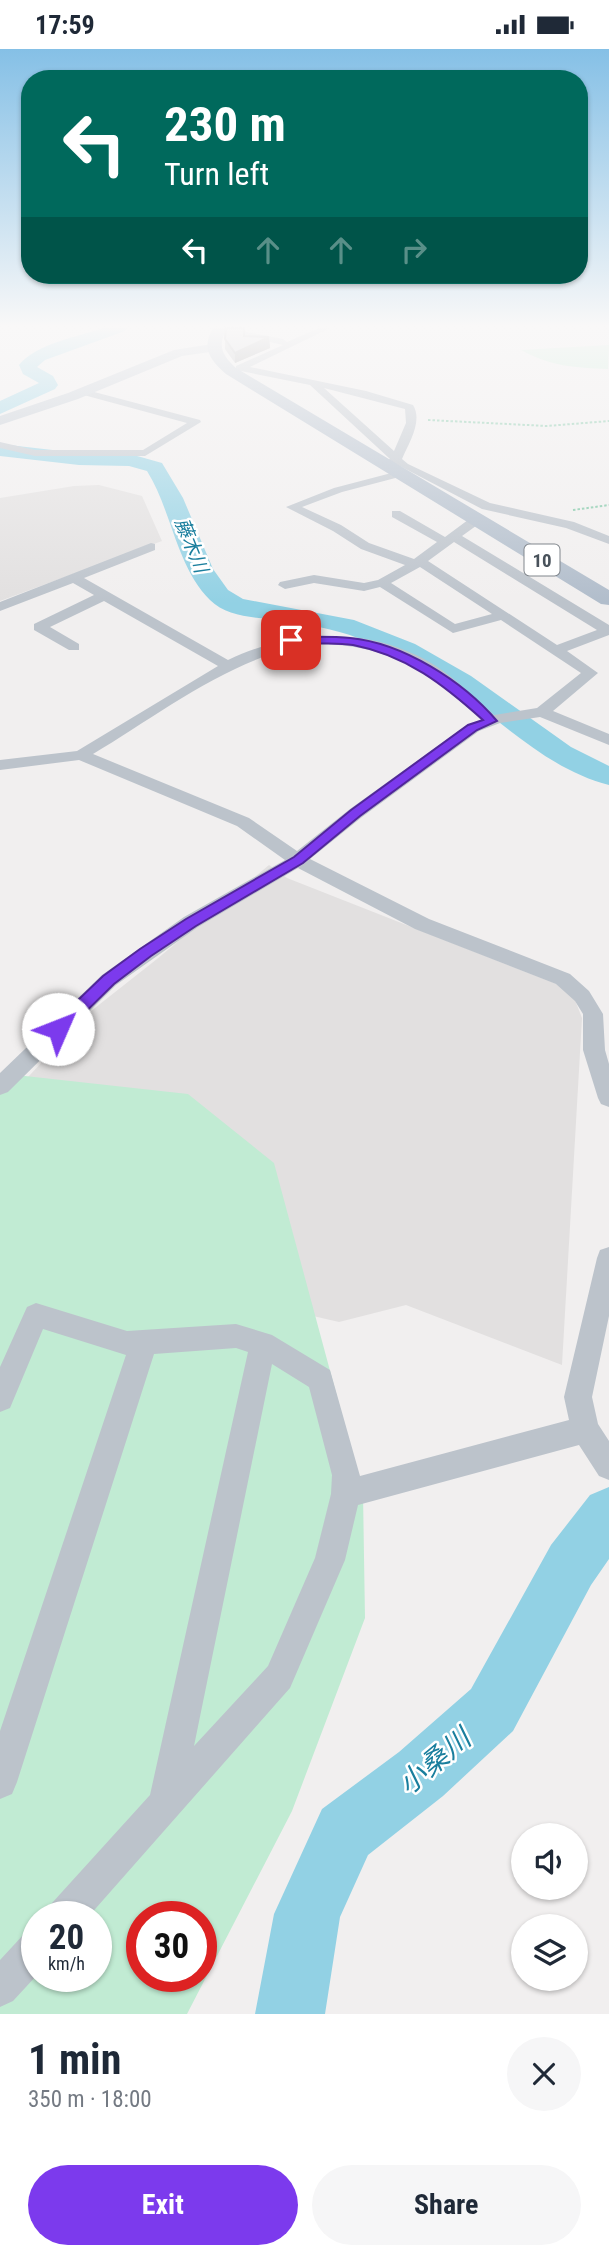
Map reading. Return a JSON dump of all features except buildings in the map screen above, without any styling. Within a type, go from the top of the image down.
[{"type":"main road","name":"10","points":[[319,420],[476,520],[609,599]]},
{"type":"street","points":[[0,445],[35,453],[145,453],[195,422],[186,420]]},
{"type":"street","points":[[348,420],[392,466],[486,506],[570,525],[609,540]]},
{"type":"street","points":[[0,1086],[108,980],[191,922],[298,860],[356,813],[473,728],[494,720],[542,712],[591,673],[417,562],[365,546],[337,528],[292,507],[392,466],[412,420]]},
{"type":"street","points":[[396,514],[450,539],[609,630]]},
{"type":"street","points":[[285,585],[314,579],[345,586],[364,587],[382,583],[476,520]]},
{"type":"street","points":[[0,607],[152,547]]},
{"type":"street","points":[[74,578],[228,666]]},
{"type":"street","points":[[382,583],[453,629],[503,615]]},
{"type":"street","points":[[74,647],[38,627],[103,596]]},
{"type":"street","points":[[556,650],[609,630]]},
{"type":"street","points":[[0,765],[81,755],[228,666],[254,652],[291,640],[352,641],[407,657],[452,686],[494,720]]},
{"type":"street","points":[[542,712],[609,740]]},
{"type":"street","points":[[81,755],[243,822],[298,860],[422,924],[563,979],[582,996],[593,1014],[594,1050],[609,1098]]},
{"type":"street","points":[[609,1258],[578,1397],[585,1430],[609,1466]]},
{"type":"street","points":[[0,1399],[36,1315],[127,1343],[236,1336],[263,1344],[320,1379],[346,1475],[346,1494],[330,1560],[279,1677],[78,1901]]},
{"type":"street","points":[[0,1782],[144,1342]]},
{"type":"street","points":[[166,1803],[263,1344]]},
{"type":"street","points":[[346,1494],[585,1430]]},
{"type":"street","points":[[0,1988],[21,1965]]},
{"type":"path","points":[[425,420],[547,426],[609,421]]},
{"type":"shaded area","points":[[99,485],[142,496],[162,541],[0,601],[0,498],[74,486]]},
{"type":"shaded area","points":[[269,865],[287,878],[559,985],[575,1000],[582,1018],[562,1365],[406,1305],[339,1322],[257,1303],[0,1107],[86,1015]]},
{"type":"green space","points":[[7,1074],[188,1094],[274,1163],[363,1493],[365,1618],[292,1811],[217,1956],[217,1901],[126,1901],[126,1992],[198,1992],[187,2014],[0,2014],[0,1078]]},
{"type":"waterway","name":"藤木川","points":[[0,450],[79,459],[130,460],[155,467],[172,498],[201,569],[209,584],[226,601],[252,609],[323,620],[392,642],[462,682],[560,753],[609,776]]},
{"type":"waterway","name":"小桑川","points":[[290,2014],[307,1914],[345,1832],[421,1774],[492,1710],[571,1565],[609,1514]]},
{"type":"route","points":[[58,1029],[108,980],[145,953],[191,922],[298,860],[356,813],[473,728],[491,721],[452,686],[407,657],[352,641],[291,640]]}]
